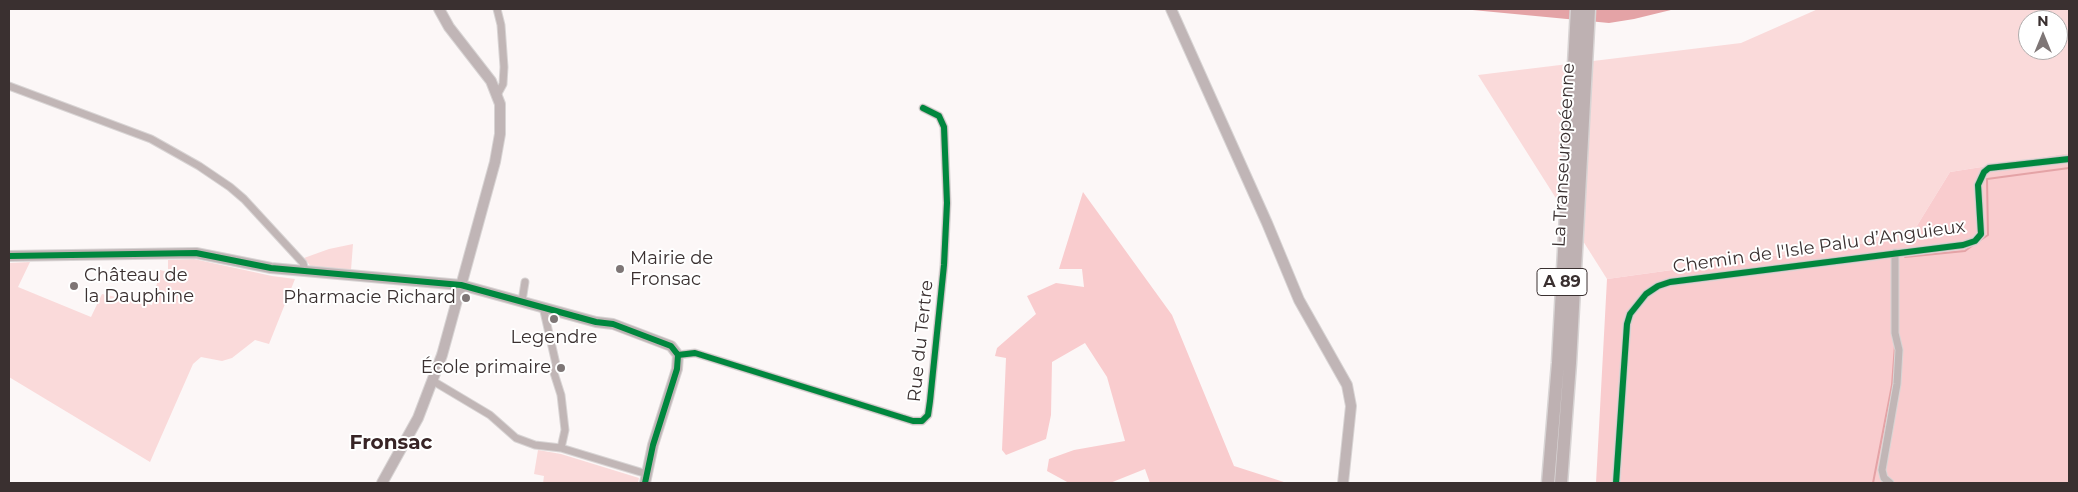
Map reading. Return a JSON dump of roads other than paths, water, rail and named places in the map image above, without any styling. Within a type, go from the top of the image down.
[{"type":"highway","name":"La Transeuropéenne","points":[[1548,483],[1559,353],[1576,9]]},
{"type":"highway","name":"La Transeuropéenne","points":[[1561,483],[1589,9]]},
{"type":"street","points":[[382,483],[418,418],[433,381],[498,148],[501,118],[497,96],[491,81],[449,27],[439,9]]},
{"type":"street","points":[[497,9],[501,25],[504,67],[503,84],[497,96]]},
{"type":"street","points":[[1171,9],[1268,223],[1300,300],[1347,385],[1351,406],[1343,483]]},
{"type":"street","points":[[9,86],[151,139],[199,166],[244,199],[303,263],[305,271]]},
{"type":"street","name":"Rue du Tertre","points":[[678,355],[695,353],[913,421],[922,421],[928,414],[931,391],[944,264],[946,203],[944,127],[940,116],[924,108]]},
{"type":"street","name":"Chemin de l'Isle Palu d’Anguieux","points":[[1616,483],[1627,324],[1630,314],[1646,294],[1658,286],[1670,282],[1964,245],[1974,241],[1981,234],[1982,224],[1978,185],[1980,177],[1989,168],[2069,159]]},
{"type":"street","points":[[9,256],[196,252],[271,268],[461,285],[613,324],[671,346],[678,355],[677,369],[664,407],[646,479],[561,448],[535,445],[516,438],[490,415],[433,381]]},
{"type":"street","points":[[1890,483],[1884,478],[1882,470],[1897,384],[1899,350],[1896,333],[1895,253]]},
{"type":"street","points":[[522,301],[525,282]]},
{"type":"street","points":[[542,307],[556,364],[554,372],[560,395],[565,430],[561,448]]},
{"type":"waterway","points":[[1979,241],[1988,235],[1987,179],[2069,168]]},
{"type":"waterway","points":[[1905,257],[1965,251],[1973,245]]},
{"type":"waterway","points":[[1873,483],[1892,385],[1895,345]]},
{"type":"place","name":"Mairie de Fronsac","points":[[620,269]]},
{"type":"place","name":"Château de la Dauphine","points":[[74,286]]},
{"type":"place","name":"Pharmacie Richard","points":[[466,298]]},
{"type":"place","name":"Legendre","points":[[554,319]]},
{"type":"place","name":"École primaire","points":[[561,368]]},
{"type":"district","name":"Fronsac","points":[[391,443]]}]
